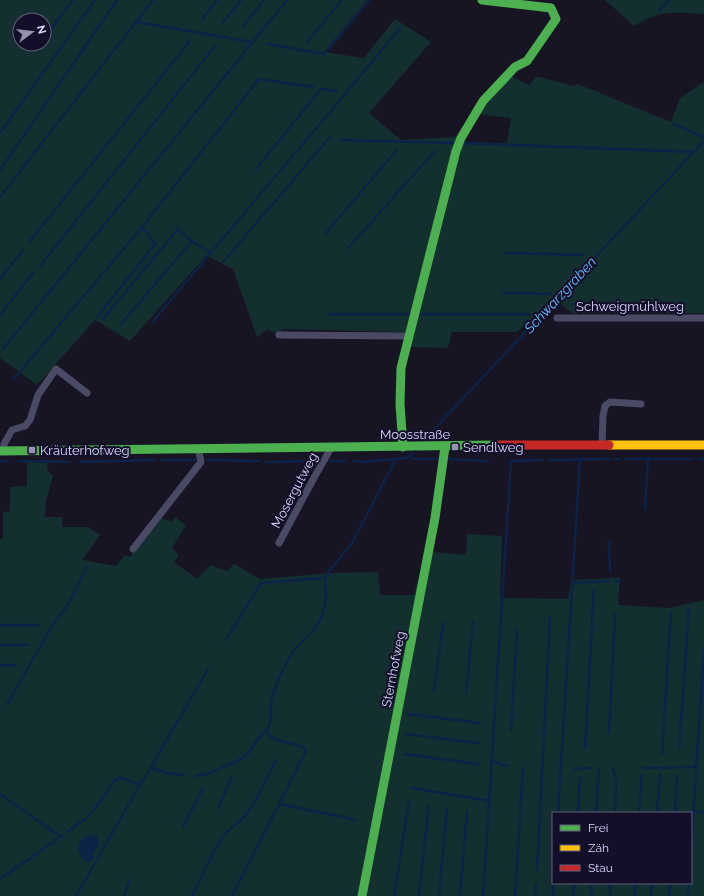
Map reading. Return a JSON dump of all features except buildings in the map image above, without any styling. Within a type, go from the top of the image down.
[{"type":"street","points":[[403,447],[400,404],[401,368],[456,151],[461,138],[483,101],[514,67],[527,61],[556,19],[551,8],[482,0]]},
{"type":"street","name":"Schweigmühlweg","points":[[556,318],[704,318]]},
{"type":"street","points":[[279,335],[409,336]]},
{"type":"street","name":"Moosstraße","points":[[87,393],[56,369],[38,395],[30,420],[25,426],[12,430],[4,444],[2,451],[198,448],[704,445]]},
{"type":"street","points":[[602,445],[603,416],[605,406],[610,402],[641,404]]},
{"type":"street","name":"Sternhofweg","points":[[362,896],[434,525],[445,447]]},
{"type":"street","points":[[133,549],[201,462],[198,448]]},
{"type":"street","name":"Mosergutweg","points":[[279,543],[331,448]]},
{"type":"green space","points":[[0,0],[367,0],[324,52],[364,58],[395,19],[431,42],[369,113],[401,140],[456,137],[463,142],[507,143],[511,118],[476,114],[509,75],[529,85],[536,77],[574,86],[578,84],[671,122],[680,98],[704,82],[704,313],[572,313],[555,300],[517,332],[452,332],[448,348],[408,347],[405,332],[283,329],[279,333],[268,331],[270,329],[268,329],[257,337],[233,269],[207,256],[130,341],[95,320],[37,385],[0,358]]},
{"type":"green space","points":[[605,0],[704,0],[704,14],[660,14],[634,26]]},
{"type":"green space","points":[[27,462],[47,463],[48,471],[53,476],[46,501],[45,517],[62,517],[62,527],[88,527],[100,535],[82,560],[116,566],[125,555],[130,557],[162,518],[172,522],[175,517],[186,525],[172,548],[179,555],[174,562],[197,579],[210,565],[227,571],[234,564],[260,579],[332,573],[378,572],[380,595],[414,595],[426,551],[466,555],[467,534],[502,536],[500,598],[568,599],[571,580],[620,578],[618,605],[670,608],[704,600],[704,896],[0,896],[0,539],[3,539],[3,512],[10,511],[10,487],[27,486]]},
{"type":"water","points":[[91,835],[96,836],[98,839],[98,847],[94,851],[92,861],[86,862],[78,850],[80,842]]},
{"type":"waterway","points":[[52,28],[73,0]]},
{"type":"waterway","points":[[0,133],[95,0]]},
{"type":"waterway","points":[[0,170],[117,0]]},
{"type":"waterway","points":[[0,197],[153,0]]},
{"type":"waterway","points":[[202,19],[217,0]]},
{"type":"waterway","points":[[223,22],[241,0]]},
{"type":"waterway","points":[[243,26],[264,0]]},
{"type":"waterway","points":[[3,349],[287,0]]},
{"type":"waterway","points":[[307,42],[342,0]]},
{"type":"waterway","points":[[267,44],[324,54],[369,0]]},
{"type":"waterway","points":[[659,11],[669,0]]},
{"type":"waterway","points":[[136,22],[252,42]]},
{"type":"waterway","points":[[153,321],[401,27]]},
{"type":"waterway","points":[[30,241],[189,42]]},
{"type":"waterway","points":[[40,266],[215,46]]},
{"type":"waterway","points":[[13,380],[142,227],[259,79],[313,87]]},
{"type":"waterway","points":[[256,169],[321,89],[337,91]]},
{"type":"waterway","points":[[674,124],[704,137]]},
{"type":"waterway","points":[[223,262],[330,137]]},
{"type":"waterway","name":"Schwarzgraben","points":[[340,140],[456,143]]},
{"type":"waterway","name":"Schwarzgraben","points":[[426,438],[704,141]]},
{"type":"waterway","name":"Schwarzgraben","points":[[461,143],[694,152]]},
{"type":"waterway","points":[[325,234],[396,151]]},
{"type":"waterway","points":[[348,248],[435,151]]},
{"type":"waterway","points":[[97,317],[155,244],[142,227]]},
{"type":"waterway","points":[[103,319],[178,229],[192,241]]},
{"type":"waterway","points":[[121,324],[192,241],[211,253]]},
{"type":"waterway","points":[[0,279],[23,250]]},
{"type":"waterway","points":[[505,253],[583,255]]},
{"type":"waterway","points":[[0,315],[33,273]]},
{"type":"waterway","points":[[503,293],[550,294]]},
{"type":"waterway","points":[[330,314],[411,314]]},
{"type":"waterway","points":[[420,314],[529,314]]},
{"type":"waterway","name":"Schwarzgraben","points":[[196,776],[211,773],[243,758],[268,728],[271,720],[271,699],[279,678],[293,651],[317,626],[322,616],[326,599],[325,579],[329,571],[352,543],[396,459],[406,458],[413,453]]},
{"type":"waterway","points":[[410,457],[414,459],[439,459]]},
{"type":"waterway","points":[[354,461],[361,462],[396,459]]},
{"type":"waterway","points":[[447,459],[488,461]]},
{"type":"waterway","points":[[558,812],[580,459]]},
{"type":"waterway","points":[[549,460],[609,459]]},
{"type":"waterway","points":[[614,459],[619,459]]},
{"type":"waterway","points":[[626,459],[692,459]]},
{"type":"waterway","points":[[645,509],[648,459]]},
{"type":"waterway","points":[[699,459],[704,459]]},
{"type":"waterway","points":[[81,462],[155,460]]},
{"type":"waterway","points":[[161,460],[198,460]]},
{"type":"waterway","points":[[207,460],[259,461]]},
{"type":"waterway","points":[[510,461],[543,460]]},
{"type":"waterway","points":[[0,461],[8,461]]},
{"type":"waterway","points":[[19,461],[69,462]]},
{"type":"waterway","points":[[266,462],[321,461]]},
{"type":"waterway","points":[[331,461],[346,461]]},
{"type":"waterway","points":[[483,896],[511,461]]},
{"type":"waterway","points":[[609,543],[610,572]]},
{"type":"waterway","points":[[7,704],[52,626],[69,603],[87,567]]},
{"type":"waterway","points":[[226,640],[261,583],[325,579]]},
{"type":"waterway","points":[[573,583],[609,581]]},
{"type":"waterway","points":[[585,748],[594,591]]},
{"type":"waterway","points":[[679,749],[689,609]]},
{"type":"waterway","points":[[662,753],[671,612]]},
{"type":"waterway","points":[[609,733],[615,614]]},
{"type":"waterway","points":[[537,870],[550,618]]},
{"type":"waterway","points":[[466,693],[473,622]]},
{"type":"waterway","points":[[434,691],[443,623]]},
{"type":"waterway","points":[[0,625],[39,625]]},
{"type":"waterway","points":[[511,731],[517,630]]},
{"type":"waterway","points":[[0,645],[27,645]]},
{"type":"waterway","points":[[692,835],[704,649]]},
{"type":"waterway","points":[[0,665],[16,665]]},
{"type":"waterway","points":[[151,767],[208,669]]},
{"type":"waterway","points":[[408,714],[480,723]]},
{"type":"waterway","points":[[232,896],[306,751],[305,748],[300,746],[274,739],[266,732]]},
{"type":"waterway","points":[[406,734],[478,743]]},
{"type":"waterway","points":[[404,754],[478,764]]},
{"type":"waterway","points":[[192,896],[214,851],[224,835],[245,816],[256,800],[276,760]]},
{"type":"waterway","points":[[492,761],[508,766]]},
{"type":"waterway","points":[[643,768],[695,767]]},
{"type":"waterway","name":"Schwarzgraben","points":[[67,832],[85,819],[96,807],[116,779],[122,778],[140,785],[151,768],[167,773],[184,775]]},
{"type":"waterway","points":[[515,896],[523,768]]},
{"type":"waterway","points":[[575,769],[591,768]]},
{"type":"waterway","points":[[613,768],[616,780],[615,812]]},
{"type":"waterway","points":[[596,812],[599,769]]},
{"type":"waterway","points":[[639,812],[642,775]]},
{"type":"waterway","points":[[657,812],[660,775]]},
{"type":"waterway","points":[[675,812],[677,776]]},
{"type":"waterway","points":[[218,808],[232,777]]},
{"type":"waterway","points":[[578,812],[580,778]]},
{"type":"waterway","points":[[76,896],[140,785]]},
{"type":"waterway","points":[[183,827],[203,788]]},
{"type":"waterway","points":[[411,788],[490,801]]},
{"type":"waterway","points":[[0,794],[61,837]]},
{"type":"waterway","points":[[394,896],[409,801]]},
{"type":"waterway","points":[[280,804],[357,820]]},
{"type":"waterway","points":[[419,896],[429,806]]},
{"type":"waterway","points":[[439,896],[447,808]]},
{"type":"waterway","points":[[693,811],[704,812]]},
{"type":"waterway","points":[[460,896],[467,812]]},
{"type":"waterway","name":"Schwarzgraben","points":[[0,879],[62,836]]},
{"type":"waterway","points":[[124,896],[130,880]]},
{"type":"waterway","points":[[553,884],[553,896]]},
{"type":"waterway","points":[[573,896],[574,884]]},
{"type":"waterway","points":[[591,896],[592,884]]},
{"type":"waterway","points":[[610,884],[610,896]]},
{"type":"waterway","points":[[634,896],[635,884]]},
{"type":"waterway","points":[[651,896],[652,884]]},
{"type":"waterway","points":[[669,896],[670,884]]},
{"type":"waterway","points":[[688,896],[689,884]]},
{"type":"waterway","points":[[535,896],[536,885]]},
{"type":"traffic: fast","points":[[403,447],[400,404],[401,368],[456,151],[461,138],[483,101],[515,67],[527,61],[556,19],[551,8],[482,0]]},
{"type":"traffic: fast","points":[[0,451],[496,445]]},
{"type":"traffic: fast","points":[[362,896],[435,518],[445,447]]},
{"type":"traffic: slow","points":[[609,445],[704,445]]},
{"type":"traffic: jam","points":[[496,445],[609,445]]},
{"type":"place","name":"Sendlweg","points":[[455,447]]},
{"type":"place","name":"Kräuterhofweg","points":[[32,450]]}]
